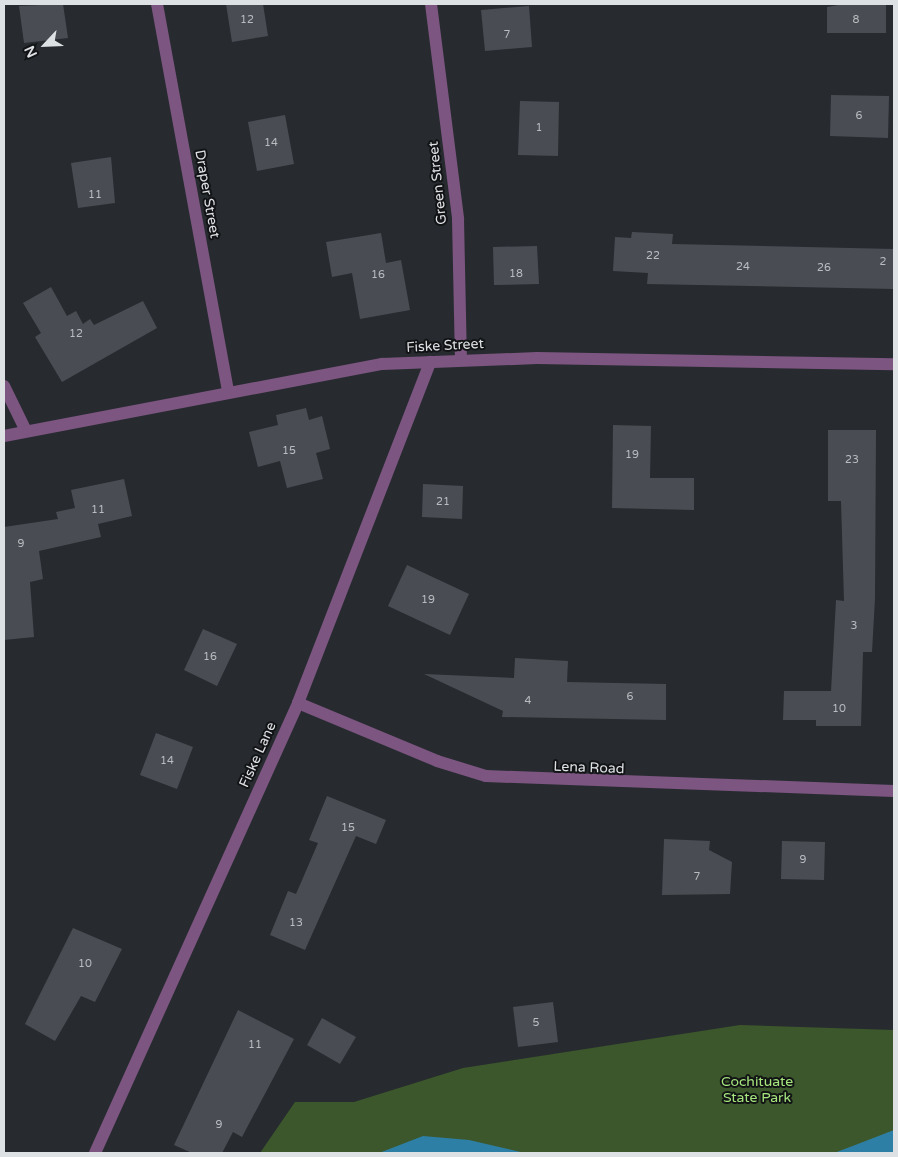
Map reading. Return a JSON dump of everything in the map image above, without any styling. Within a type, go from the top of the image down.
[{"type":"street","name":"Draper Street","points":[[157,4],[228,390]]},
{"type":"street","name":"Green Street","points":[[431,4],[458,219],[461,360]]},
{"type":"street","name":"Fiske Street","points":[[4,436],[228,390],[337,370],[430,362],[461,360],[894,364]]},
{"type":"street","name":"Fiske Lane","points":[[95,1153],[298,703],[430,362]]},
{"type":"street","points":[[4,386],[26,431]]},
{"type":"street","name":"Lena Road","points":[[298,703],[437,761],[486,776],[894,791]]},
{"type":"green space","name":"Cochituate State Park","points":[[740,1025],[894,1030],[894,1153],[260,1153],[295,1102],[354,1102],[463,1068]]},
{"type":"water","points":[[894,1130],[894,1153],[834,1153],[850,1147]]},
{"type":"water","points":[[423,1136],[469,1140],[525,1153],[379,1153]]},
{"type":"building","points":[[63,4],[68,38],[24,43],[19,6]]},
{"type":"building","points":[[226,4],[263,4],[268,36],[232,42]]},
{"type":"building","points":[[844,4],[886,4],[886,33],[827,33],[827,7]]},
{"type":"building","points":[[529,6],[532,47],[485,51],[481,10]]},
{"type":"building","points":[[831,95],[889,96],[888,138],[830,136]]},
{"type":"building","points":[[520,101],[559,102],[558,156],[518,155]]},
{"type":"building","points":[[285,115],[294,164],[257,171],[248,122]]},
{"type":"building","points":[[111,157],[115,203],[78,208],[71,163]]},
{"type":"building","points":[[632,232],[673,234],[672,244],[894,249],[894,289],[647,284],[648,273],[613,271],[615,237],[631,238]]},
{"type":"building","points":[[381,233],[386,263],[401,260],[410,310],[360,319],[352,273],[332,277],[326,242]]},
{"type":"building","points":[[537,246],[539,284],[494,285],[493,247]]},
{"type":"building","points":[[51,287],[67,316],[76,311],[83,324],[90,319],[94,325],[143,301],[157,328],[62,382],[35,337],[41,333],[23,303]]},
{"type":"building","points":[[306,408],[309,420],[322,416],[330,449],[316,453],[323,479],[287,488],[280,461],[258,467],[249,432],[278,425],[276,415]]},
{"type":"building","points":[[613,425],[651,426],[650,478],[694,478],[694,510],[612,508]]},
{"type":"building","points":[[828,430],[876,430],[875,598],[872,652],[863,652],[861,726],[816,726],[816,720],[783,720],[784,691],[831,691],[836,600],[844,601],[841,501],[828,501]]},
{"type":"building","points":[[124,479],[132,516],[98,524],[101,537],[39,551],[43,579],[30,582],[34,637],[4,640],[4,527],[58,519],[56,512],[75,508],[71,490]]},
{"type":"building","points":[[423,484],[463,486],[462,519],[422,517]]},
{"type":"building","points":[[407,565],[469,594],[450,635],[388,606]]},
{"type":"building","points":[[203,629],[237,644],[217,686],[184,670]]},
{"type":"building","points":[[515,658],[568,661],[567,682],[666,684],[666,720],[502,717],[503,711],[424,674],[514,678]]},
{"type":"building","points":[[156,733],[193,747],[177,789],[140,775]]},
{"type":"building","points":[[327,796],[386,820],[376,844],[356,836],[305,950],[270,935],[288,891],[296,894],[318,843],[309,840]]},
{"type":"building","points":[[664,839],[710,841],[709,850],[732,862],[730,894],[662,895]]},
{"type":"building","points":[[782,841],[825,842],[824,880],[781,879]]},
{"type":"building","points":[[73,928],[122,949],[95,1002],[81,996],[55,1041],[25,1024]]},
{"type":"building","points":[[553,1002],[558,1042],[518,1047],[513,1007]]},
{"type":"building","points":[[238,1010],[294,1039],[242,1137],[233,1132],[222,1153],[192,1153],[174,1145]]},
{"type":"building","points":[[322,1018],[356,1037],[340,1064],[307,1045]]}]
